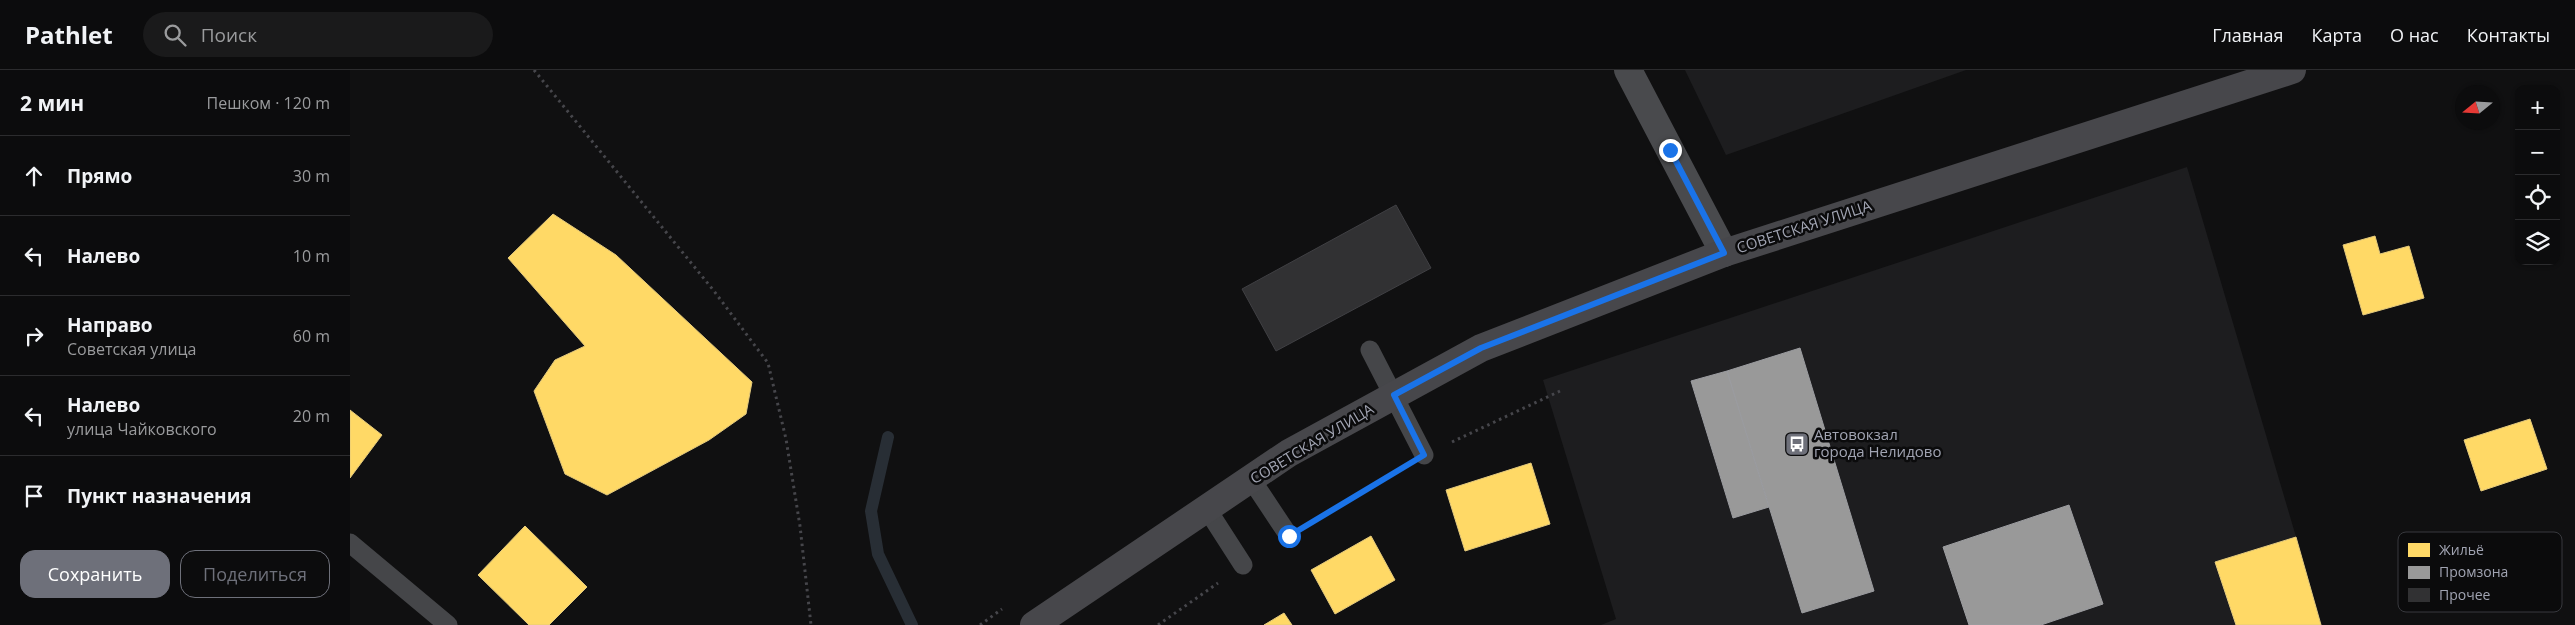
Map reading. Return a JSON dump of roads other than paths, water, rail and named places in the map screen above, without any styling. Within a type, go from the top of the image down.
[{"type":"main road","name":"СОВЕТСКАЯ УЛИЦА","points":[[1034,625],[1289,454],[1481,348],[1724,253],[2292,70]]},
{"type":"street","points":[[1628,70],[1724,253]]},
{"type":"lane","points":[[1370,350],[1424,455]]},
{"type":"lane","points":[[1250,479],[1289,536]]},
{"type":"lane","points":[[1207,509],[1243,565]]},
{"type":"lane","points":[[350,543],[448,625]]},
{"type":"waterway","points":[[888,437],[871,511],[878,554],[912,625]]},
{"type":"place","name":"Автовокзал города Нелидово","points":[[1797,444]]}]
